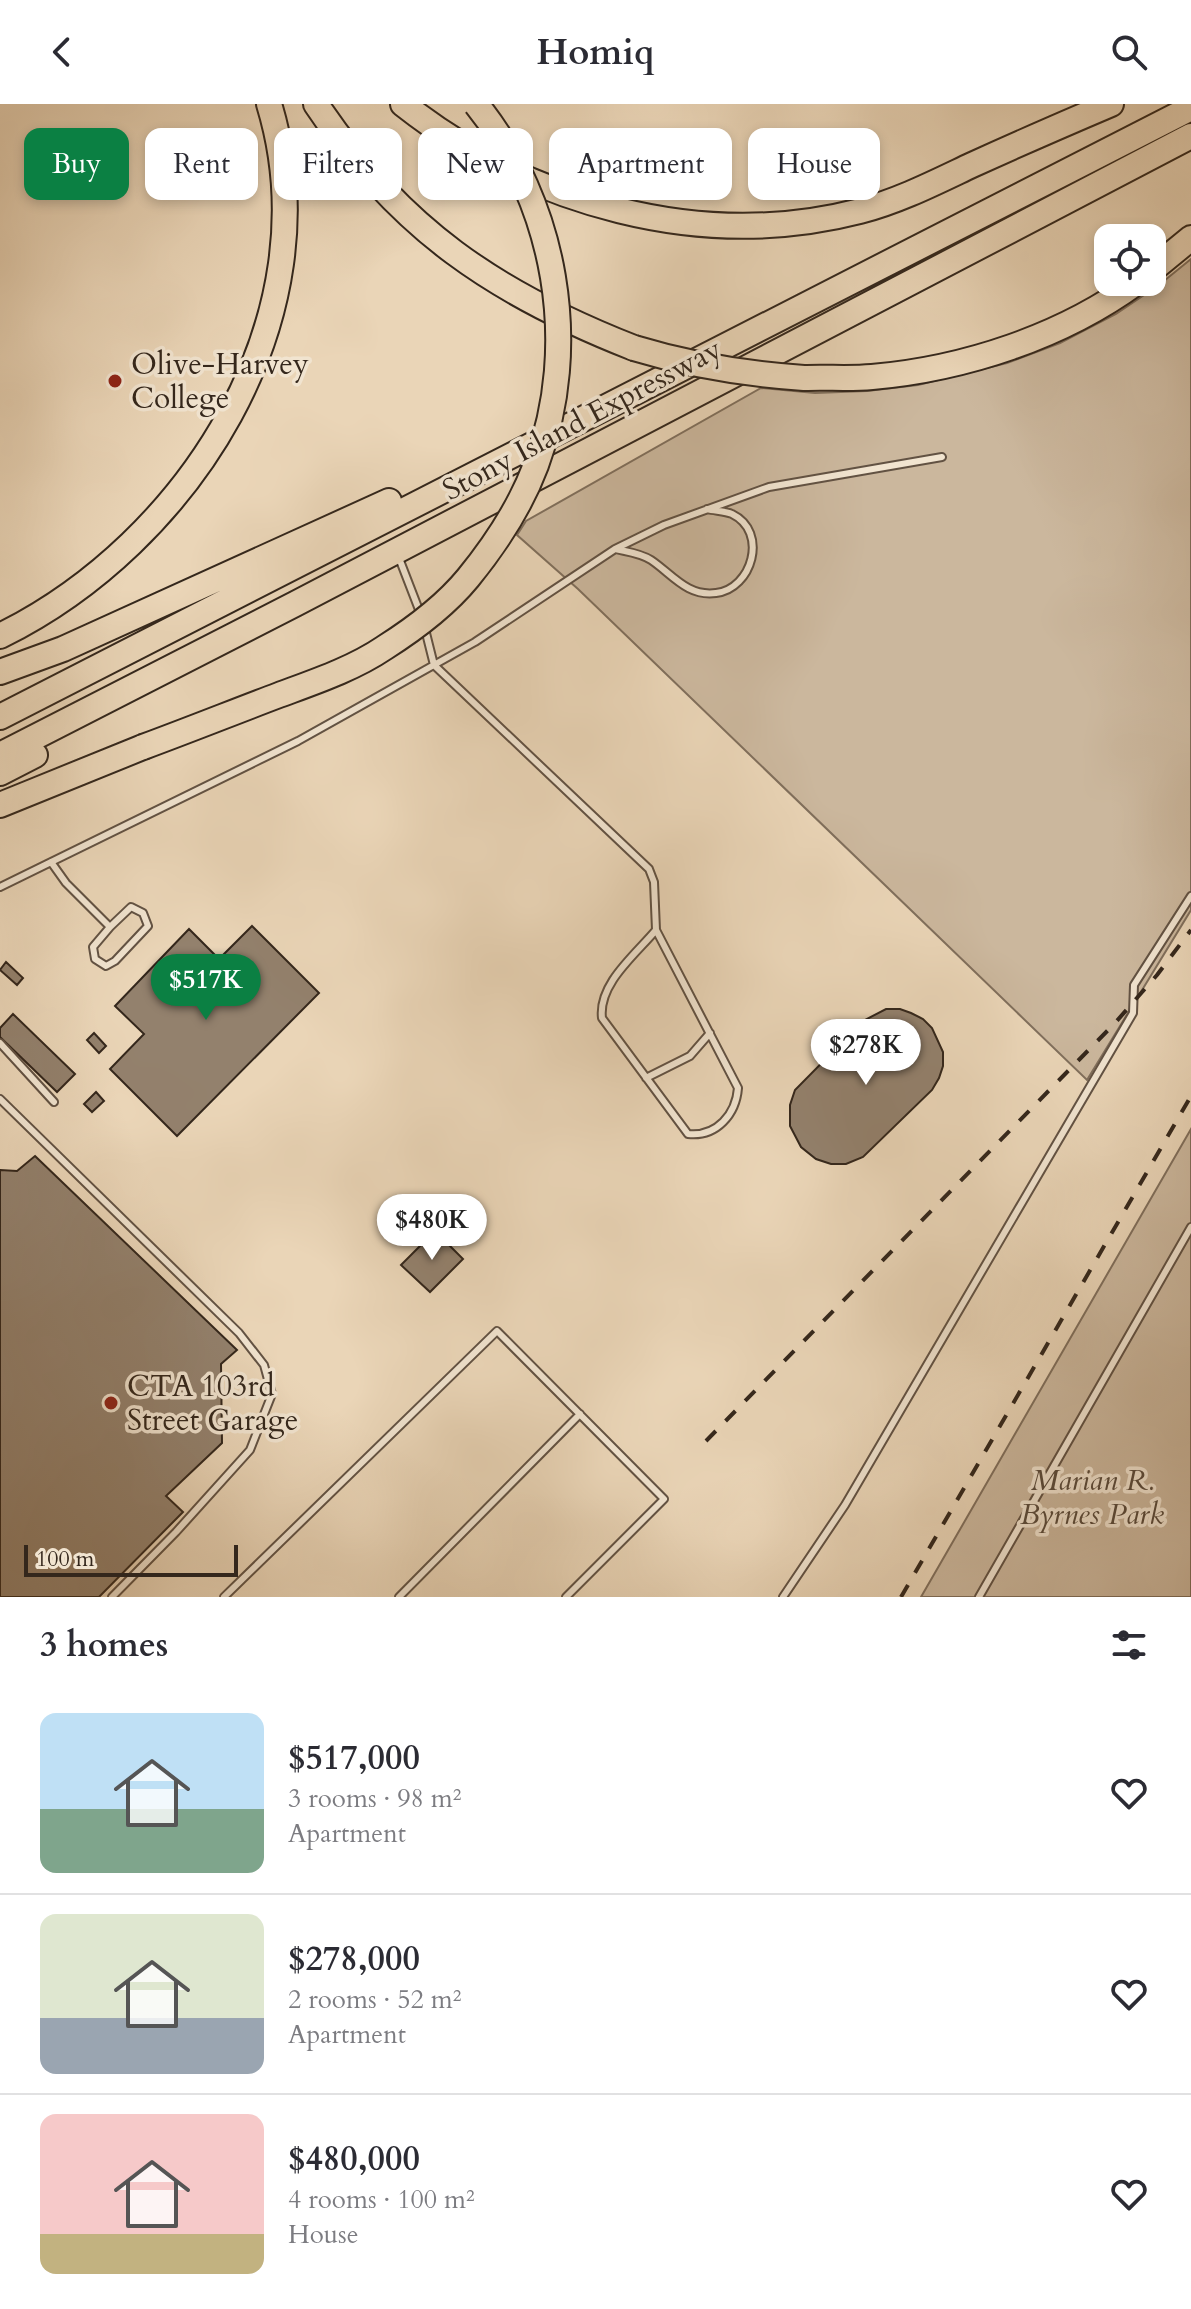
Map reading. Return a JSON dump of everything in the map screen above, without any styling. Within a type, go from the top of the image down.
[{"type":"highway","points":[[0,636],[76,591],[138,537],[189,476],[236,404],[266,334],[283,257],[283,167],[269,104]]},
{"type":"highway","points":[[316,104],[337,136],[388,194],[447,249],[482,274],[540,308],[634,348],[705,367],[754,375],[804,378],[872,377],[980,357],[1022,343],[1064,325],[1113,296]]},
{"type":"highway","points":[[403,104],[490,161],[572,196],[659,220],[740,226],[793,222],[861,211],[907,195],[1111,104]]},
{"type":"highway","points":[[0,805],[303,686],[383,649],[434,611],[466,581],[495,542],[519,502],[536,464],[556,370],[558,326],[554,279],[544,232],[509,153],[476,104]]},
{"type":"highway","name":"Stony Island Expressway","points":[[0,717],[1191,108]]},
{"type":"highway","name":"Stony Island Expressway","points":[[0,755],[1191,136]]},
{"type":"highway","points":[[1166,259],[1191,238]]},
{"type":"highway","points":[[0,672],[63,649],[396,498],[453,485]]},
{"type":"highway","points":[[0,773],[168,684],[221,642]]},
{"type":"lane","points":[[914,251],[926,275]]},
{"type":"lane","points":[[0,887],[298,741],[475,642],[615,549],[664,525],[769,487],[942,457]]},
{"type":"lane","points":[[615,549],[636,553],[650,560],[682,586],[700,593],[734,588],[747,573],[753,557],[751,537],[745,525],[732,514],[706,509]]},
{"type":"lane","points":[[396,551],[417,601],[434,665],[649,869],[654,882],[656,930],[738,1088],[737,1105],[729,1118],[705,1132],[688,1134],[602,1018],[601,1004],[609,986],[656,930]]},
{"type":"lane","points":[[51,862],[66,883],[110,927]]},
{"type":"lane","points":[[783,1597],[845,1505],[1133,1013],[1134,985],[1191,896]]},
{"type":"lane","points":[[131,907],[143,913],[148,926],[115,961],[106,966],[95,959],[93,947],[110,927],[131,907]]},
{"type":"lane","points":[[646,1078],[690,1056],[710,1033]]},
{"type":"lane","points":[[0,1043],[54,1102]]},
{"type":"lane","points":[[0,1099],[239,1333],[264,1365],[272,1394],[250,1450],[112,1597]]},
{"type":"lane","points":[[979,1597],[1191,1227]]},
{"type":"lane","points":[[224,1597],[497,1331],[664,1499],[566,1597]]},
{"type":"lane","points":[[399,1597],[580,1414]]},
{"type":"green space","points":[[1191,259],[1191,910],[1087,1080],[578,589],[517,535],[526,521],[761,388],[815,393],[867,391],[918,385],[1007,363],[1060,343],[1116,314],[1143,296],[1166,296],[1166,279]]},
{"type":"green space","name":"Marian R. Byrnes Park","points":[[1191,1129],[1191,1597],[921,1597]]},
{"type":"building","points":[[252,926],[319,993],[177,1136],[110,1069],[144,1034],[115,1006],[189,929],[219,959]]},
{"type":"building","points":[[6,962],[23,978],[17,985],[0,970]]},
{"type":"building","points":[[886,1009],[911,1013],[932,1028],[943,1052],[939,1078],[932,1090],[863,1157],[846,1164],[831,1164],[816,1159],[801,1147],[790,1126],[790,1105],[795,1090],[863,1021]]},
{"type":"building","points":[[13,1014],[75,1074],[57,1092],[0,1037],[0,1028]]},
{"type":"building","points":[[94,1033],[106,1046],[99,1053],[87,1040]]},
{"type":"building","points":[[96,1092],[104,1101],[92,1112],[84,1104]]},
{"type":"building","name":"CTA 103rd Street Garage","points":[[35,1156],[237,1350],[221,1364],[222,1443],[166,1496],[183,1512],[99,1597],[0,1597],[0,1170],[17,1171]]},
{"type":"building","points":[[435,1231],[463,1259],[430,1292],[401,1265]]},
{"type":"railway","points":[[706,1441],[1115,1023],[1191,930]]},
{"type":"railway","points":[[901,1597],[1191,1096]]},
{"type":"place","name":"Olive-Harvey College","points":[[115,381]]},
{"type":"place","name":"CTA 103rd Street Garage","points":[[111,1403]]}]
